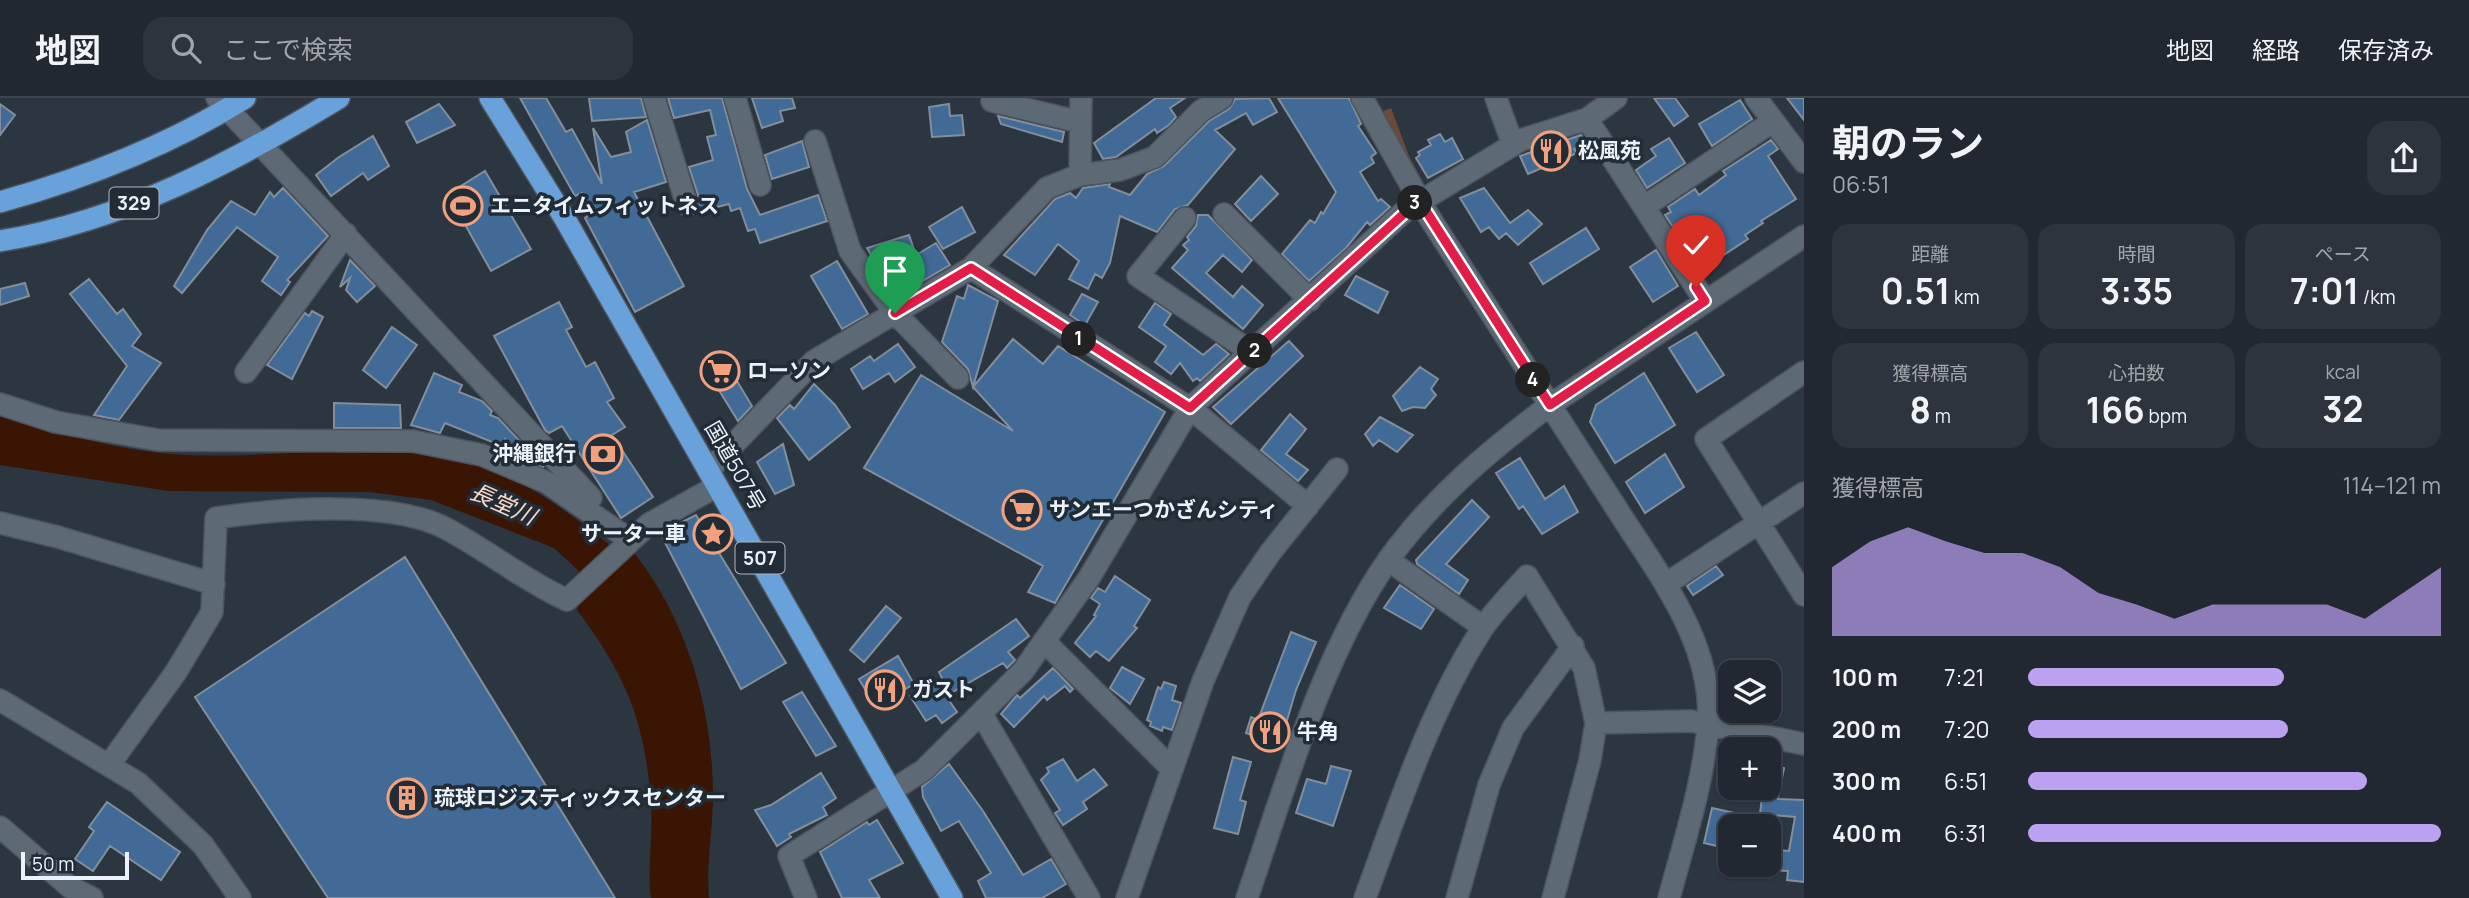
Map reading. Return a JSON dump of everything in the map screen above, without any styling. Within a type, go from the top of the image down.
[{"type":"highway","name":"329","points":[[0,202],[56,186],[132,155],[222,104],[245,98]]},
{"type":"highway","name":"329","points":[[0,241],[87,221],[169,191],[261,145],[339,98]]},
{"type":"highway","name":"国道507号","points":[[490,98],[565,219],[952,898]]},
{"type":"street","points":[[654,98],[687,205]]},
{"type":"street","points":[[736,98],[760,186]]},
{"type":"street","points":[[1080,98],[1080,175]]},
{"type":"street","points":[[109,765],[176,672],[212,612],[216,519],[269,510],[379,510],[444,528],[543,589],[567,600],[649,524],[713,478],[814,361],[971,268],[1047,188],[1080,175],[1120,170],[1155,158],[1201,111],[1222,98]]},
{"type":"street","points":[[1362,98],[1419,200],[1666,584],[1686,621],[1699,659],[1708,725],[1695,803],[1669,898]]},
{"type":"street","points":[[1496,98],[1513,145]]},
{"type":"street","points":[[806,898],[789,856],[924,770],[1023,671],[1089,578],[1190,408],[1419,200],[1513,145],[1587,119],[1616,98]]},
{"type":"street","points":[[1756,98],[1804,162]]},
{"type":"street","points":[[992,101],[1080,121]]},
{"type":"street","points":[[222,104],[591,498]]},
{"type":"street","points":[[1587,119],[1646,206],[1705,301]]},
{"type":"street","points":[[1646,206],[1772,122]]},
{"type":"street","points":[[816,141],[850,251],[895,313],[958,378]]},
{"type":"street","points":[[1224,214],[1310,300]]},
{"type":"street","points":[[1185,218],[1138,276],[1253,353]]},
{"type":"street","points":[[246,372],[346,234]]},
{"type":"street","points":[[1247,898],[1308,721],[1352,622],[1388,560],[1433,506],[1486,453],[1550,405],[1804,236]]},
{"type":"street","points":[[971,268],[1190,408],[1308,506]]},
{"type":"street","points":[[1804,372],[1706,439],[1804,595]]},
{"type":"street","points":[[0,404],[56,422],[158,440],[413,441],[482,455],[546,482],[627,543]]},
{"type":"street","points":[[1127,898],[1203,681],[1240,597],[1337,469]]},
{"type":"street","points":[[1666,584],[1804,493]]},
{"type":"street","points":[[0,523],[58,537],[214,584]]},
{"type":"street","points":[[1388,560],[1483,627]]},
{"type":"street","points":[[1365,898],[1429,730],[1483,627],[1527,576],[1573,646],[1584,668],[1596,723],[1590,760],[1553,898]]},
{"type":"street","points":[[1044,641],[1172,768]]},
{"type":"street","points":[[1457,898],[1489,785],[1513,728],[1573,646]]},
{"type":"street","points":[[0,700],[138,783],[172,812],[203,845],[231,895]]},
{"type":"street","points":[[981,713],[1089,898]]},
{"type":"street","points":[[1596,723],[1691,721],[1804,744]]},
{"type":"street","points":[[0,827],[70,887],[92,898]]},
{"type":"shaded area","points":[[1391,108],[1409,156],[1423,182],[1416,185],[1374,115]]},
{"type":"water","name":"長堂川","points":[[0,415],[106,444],[149,452],[214,456],[347,451],[435,456],[477,466],[518,482],[554,504],[610,545],[582,574],[554,548],[431,500],[369,492],[168,491],[0,465]]},
{"type":"water","points":[[635,554],[670,608],[694,668],[702,700],[712,764],[709,898],[651,898],[651,807],[639,725],[609,657],[577,610],[579,600],[625,555]]},
{"type":"building","points":[[520,98],[546,98],[566,132],[572,129],[602,184],[593,128],[611,157],[631,152],[626,132],[647,120],[666,182],[634,192],[684,286],[635,312],[585,218],[592,212],[582,193],[575,196]]},
{"type":"building","points":[[589,98],[641,98],[646,117],[592,121]]},
{"type":"building","points":[[668,98],[722,98],[747,189],[760,215],[818,195],[827,221],[760,243],[755,229],[748,231],[740,208],[731,211],[729,204],[698,212],[700,201],[689,167],[713,160],[707,137],[716,135],[710,110],[674,118]]},
{"type":"building","points":[[752,98],[792,98],[795,108],[780,111],[783,121],[762,128]]},
{"type":"building","points":[[1156,98],[1185,98],[1170,108],[1176,117],[1169,125],[1157,133],[1155,129],[1116,157],[1103,159],[1094,143]]},
{"type":"building","points":[[1269,98],[1277,112],[1253,125],[1246,113],[1215,130],[1235,149],[1188,205],[1175,209],[1157,232],[1120,216],[1110,263],[1102,278],[1095,274],[1088,289],[1069,279],[1079,261],[1058,244],[1035,275],[1004,255],[1055,199],[1070,193],[1076,198],[1083,188],[1110,184],[1109,187],[1130,195],[1147,174],[1164,166],[1209,121],[1229,109],[1235,99]]},
{"type":"building","points":[[1278,98],[1349,98],[1361,124],[1358,126],[1376,153],[1371,157],[1374,163],[1360,172],[1378,201],[1381,199],[1390,207],[1370,225],[1367,222],[1346,248],[1309,281],[1282,254],[1310,220],[1315,223],[1321,212],[1323,214],[1336,192]]},
{"type":"building","points":[[1654,98],[1675,98],[1688,116],[1674,126]]},
{"type":"building","points":[[1787,98],[1804,98],[1804,120]]},
{"type":"building","points":[[1740,100],[1752,119],[1712,146],[1699,124]]},
{"type":"building","points":[[0,104],[15,115],[0,135]]},
{"type":"building","points":[[439,104],[455,125],[417,143],[406,122]]},
{"type":"building","points":[[949,104],[950,116],[962,115],[964,135],[932,137],[929,107]]},
{"type":"building","points":[[998,116],[1064,132],[1062,142],[1001,124]]},
{"type":"building","points":[[1440,134],[1445,142],[1452,138],[1463,159],[1428,178],[1416,158],[1420,155],[1418,152],[1431,145],[1428,140]]},
{"type":"building","name":"松風苑","points":[[1581,135],[1587,143],[1574,149],[1577,153],[1528,174],[1520,156]]},
{"type":"building","points":[[373,136],[389,166],[368,180],[363,173],[331,196],[316,175]]},
{"type":"building","points":[[1669,138],[1685,163],[1647,188],[1636,170],[1656,156],[1651,149]]},
{"type":"building","points":[[1771,140],[1778,149],[1768,156],[1796,199],[1761,221],[1763,223],[1745,235],[1748,239],[1701,270],[1665,215],[1671,212],[1668,207],[1695,189],[1699,195],[1726,175],[1723,171]]},
{"type":"building","points":[[802,141],[809,167],[772,179],[765,155]]},
{"type":"building","points":[[485,171],[531,249],[491,271],[448,194]]},
{"type":"building","points":[[1261,176],[1278,194],[1251,221],[1235,204]]},
{"type":"building","points":[[283,188],[328,236],[287,280],[290,282],[281,295],[262,281],[278,257],[237,227],[182,293],[174,286],[207,230],[231,201],[255,215],[270,192],[274,197]]},
{"type":"building","points":[[1484,188],[1510,223],[1528,210],[1542,224],[1518,245],[1506,233],[1499,239],[1489,227],[1481,232],[1460,198]]},
{"type":"building","points":[[962,207],[975,232],[943,249],[929,227]]},
{"type":"building","points":[[1198,215],[1208,215],[1252,260],[1242,272],[1223,255],[1206,273],[1233,297],[1242,286],[1263,305],[1243,329],[1172,268],[1188,250],[1183,245],[1189,240],[1187,237],[1196,226]]},
{"type":"building","points":[[1586,228],[1599,249],[1543,284],[1530,263]]},
{"type":"building","points":[[909,235],[916,255],[936,243],[950,265],[909,289],[897,290],[891,266],[879,269],[867,248]]},
{"type":"building","points":[[1656,250],[1678,286],[1653,302],[1630,267]]},
{"type":"building","points":[[350,260],[375,286],[357,302],[346,290],[350,278],[340,287]]},
{"type":"building","points":[[837,261],[868,314],[842,329],[811,276]]},
{"type":"building","points":[[1356,276],[1388,292],[1378,313],[1345,295]]},
{"type":"building","points":[[89,279],[117,314],[123,309],[141,334],[132,346],[161,363],[119,420],[94,415],[127,366],[70,294]]},
{"type":"building","points":[[25,283],[29,296],[0,305],[0,289]]},
{"type":"building","points":[[968,285],[998,301],[973,387],[968,369],[942,342],[957,296],[964,299]]},
{"type":"building","points":[[1082,294],[1098,302],[1085,325],[1070,315]]},
{"type":"building","points":[[559,302],[572,327],[566,330],[586,367],[595,362],[614,398],[607,402],[625,427],[612,435],[653,497],[621,518],[562,426],[549,433],[545,430],[494,336]]},
{"type":"building","points":[[1155,303],[1171,314],[1164,325],[1203,355],[1216,344],[1229,354],[1200,381],[1197,378],[1193,381],[1180,363],[1171,374],[1155,362],[1166,346],[1139,327]]},
{"type":"building","points":[[312,311],[323,317],[292,379],[267,365],[305,313],[309,316]]},
{"type":"building","points":[[392,327],[417,345],[386,388],[363,370]]},
{"type":"building","points":[[1696,332],[1724,375],[1697,392],[1669,348]]},
{"type":"building","points":[[1013,339],[1043,364],[1058,346],[1165,412],[1055,603],[1028,592],[1043,566],[864,468],[921,375],[1013,431],[973,387]]},
{"type":"building","points":[[1289,341],[1303,356],[1231,424],[1213,407]]},
{"type":"building","points":[[898,344],[915,367],[895,382],[889,373],[863,389],[851,369],[870,356],[874,361]]},
{"type":"building","points":[[722,356],[752,406],[738,421],[704,366]]},
{"type":"building","points":[[1420,367],[1438,379],[1431,389],[1436,395],[1425,408],[1413,407],[1402,411],[1393,396]]},
{"type":"building","points":[[434,373],[462,385],[459,392],[482,401],[492,411],[490,415],[498,418],[544,467],[522,458],[505,439],[502,446],[445,423],[440,433],[411,425]]},
{"type":"building","points":[[1644,373],[1675,425],[1615,463],[1590,422],[1596,405]]},
{"type":"building","points":[[814,384],[835,405],[850,427],[809,460],[777,418],[790,405],[794,409]]},
{"type":"building","points":[[334,403],[400,405],[401,428],[334,428]]},
{"type":"building","points":[[1290,414],[1306,429],[1286,454],[1308,470],[1298,481],[1261,450]]},
{"type":"building","points":[[1380,417],[1413,435],[1397,452],[1379,440],[1373,446],[1365,434]]},
{"type":"building","points":[[783,444],[794,485],[775,494],[757,462]]},
{"type":"building","points":[[1665,454],[1684,487],[1645,513],[1626,482]]},
{"type":"building","points":[[1520,458],[1545,499],[1564,486],[1578,512],[1542,534],[1523,506],[1519,509],[1496,473]]},
{"type":"building","points":[[1472,500],[1489,517],[1446,564],[1468,580],[1459,594],[1417,564],[1416,560]]},
{"type":"building","points":[[696,515],[786,663],[741,689],[660,533]]},
{"type":"building","name":"琉球ロジスティックスセンター","points":[[405,557],[615,898],[328,898],[195,697]]},
{"type":"building","points":[[1716,566],[1723,575],[1693,595],[1687,586]]},
{"type":"building","points":[[1115,576],[1150,600],[1134,626],[1137,628],[1109,661],[1096,651],[1090,657],[1075,643],[1096,616],[1094,615],[1100,604],[1091,598],[1098,588],[1105,592]]},
{"type":"building","points":[[1400,585],[1434,609],[1421,629],[1384,608]]},
{"type":"building","points":[[886,606],[901,618],[864,662],[850,650]]},
{"type":"building","points":[[1016,619],[1029,636],[1008,652],[1015,660],[1007,668],[1003,663],[946,696],[957,712],[942,723],[936,715],[926,721],[910,696],[943,680],[939,672]]},
{"type":"building","points":[[1291,632],[1316,642],[1296,690],[1280,744],[1246,733],[1251,717],[1258,720]]},
{"type":"building","points":[[898,656],[914,684],[875,706],[859,679]]},
{"type":"building","points":[[1122,667],[1144,679],[1130,704],[1110,688]]},
{"type":"building","points":[[1053,668],[1073,689],[1070,692],[1065,686],[1047,700],[1044,696],[1014,727],[1001,714],[1017,695],[1020,698]]},
{"type":"building","points":[[1164,682],[1176,686],[1172,700],[1181,703],[1172,730],[1163,727],[1162,731],[1150,726],[1151,722],[1147,720],[1158,687],[1161,689]]},
{"type":"building","points":[[802,692],[836,746],[816,756],[783,702]]},
{"type":"building","points":[[1233,757],[1251,762],[1240,800],[1246,802],[1238,834],[1214,828]]},
{"type":"building","points":[[1063,759],[1077,781],[1094,769],[1107,785],[1083,802],[1087,809],[1063,825],[1055,813],[1060,810],[1041,780],[1049,772],[1047,768]]},
{"type":"building","points":[[949,764],[983,811],[1023,875],[1051,859],[1066,884],[1042,898],[986,898],[978,881],[991,873],[959,821],[941,831],[923,797],[922,787]]},
{"type":"building","points":[[1331,766],[1351,771],[1333,826],[1296,813],[1307,779],[1326,784]]},
{"type":"building","points":[[821,773],[836,798],[823,807],[827,815],[789,834],[791,837],[777,846],[755,810],[771,805]]},
{"type":"building","points":[[1762,800],[1804,800],[1804,882],[1787,880],[1788,871],[1781,871],[1781,850],[1789,851],[1795,817],[1760,814]]},
{"type":"building","points":[[107,802],[180,852],[161,880],[110,846],[93,871],[75,859],[94,831],[89,827]]},
{"type":"building","points":[[1712,808],[1739,814],[1718,814],[1718,846],[1704,843]]},
{"type":"building","points":[[877,820],[903,863],[869,880],[880,898],[842,898],[820,852],[867,822],[869,825]]},
{"type":"place","name":"松風苑","points":[[1551,151]]},
{"type":"place","name":"エニタイムフィットネス","points":[[463,206]]},
{"type":"place","name":"ローソン","points":[[720,371]]},
{"type":"place","name":"沖縄銀行","points":[[603,454]]},
{"type":"place","name":"サンエーつかざんシティ","points":[[1022,510]]},
{"type":"place","name":"サーター車","points":[[713,534]]},
{"type":"place","name":"ガスト","points":[[885,690]]},
{"type":"place","name":"牛角","points":[[1270,732]]},
{"type":"place","name":"琉球ロジスティックスセンター","points":[[407,798]]},
{"type":"route","points":[[895,313],[971,268],[1190,408],[1220,384],[1419,200],[1550,405],[1705,301],[1696,287]]}]
